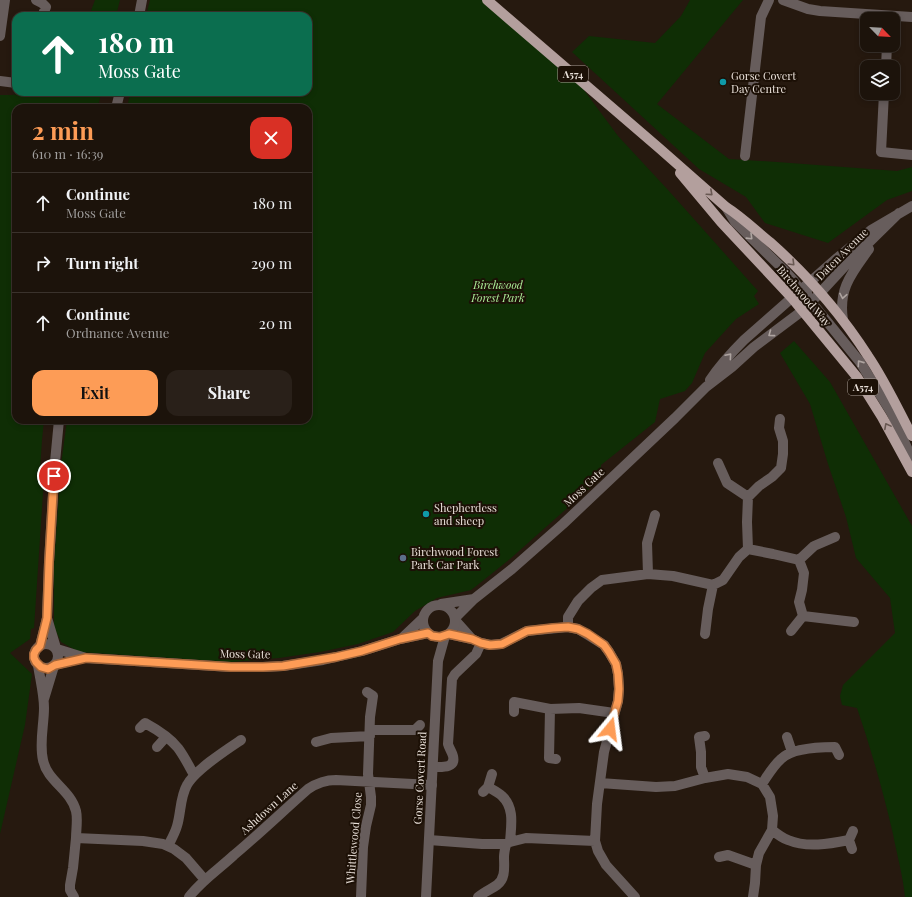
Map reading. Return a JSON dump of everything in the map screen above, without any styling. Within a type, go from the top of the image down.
[{"type":"main road","name":"Birchwood Way","points":[[487,0],[660,148],[726,207],[738,215],[787,258],[810,281],[844,320],[869,356],[912,436]]},
{"type":"main road","name":"Birchwood Way","points":[[660,148],[721,222],[792,298],[857,377],[882,417],[912,472]]},
{"type":"street","points":[[0,36],[5,0]]},
{"type":"street","points":[[36,0],[42,2],[46,7],[44,12]]},
{"type":"street","points":[[140,12],[142,0]]},
{"type":"street","points":[[745,156],[761,17],[768,0]]},
{"type":"street","points":[[783,0],[808,9],[860,15]]},
{"type":"street","points":[[900,17],[912,17]]},
{"type":"street","points":[[0,81],[12,82]]},
{"type":"street","points":[[884,100],[881,152],[912,155]]},
{"type":"street","name":"Daten Avenue","points":[[792,298],[871,230],[912,206]]},
{"type":"street","name":"A574","points":[[726,207],[735,222],[783,269],[801,290]]},
{"type":"street","name":"Daten Avenue","points":[[802,311],[899,213]]},
{"type":"street","points":[[844,320],[842,314],[842,299],[846,285],[883,230]]},
{"type":"street","points":[[810,281],[807,289],[808,298],[811,302]]},
{"type":"street","points":[[801,290],[805,299],[802,311]]},
{"type":"street","name":"Moss Gate","points":[[706,387],[716,371],[733,351],[792,298]]},
{"type":"street","name":"A574","points":[[811,302],[860,362],[891,412],[912,459]]},
{"type":"street","name":"Moss Gate","points":[[56,649],[86,658],[231,667],[269,667],[323,660],[362,651],[400,639],[430,634],[440,637],[447,635],[454,628],[455,619],[474,599],[512,569],[563,524],[706,387],[732,367],[754,347],[802,311]]},
{"type":"street","points":[[748,549],[748,497],[781,468],[783,441],[778,428],[780,419]]},
{"type":"street","points":[[40,646],[47,618],[49,562],[59,424]]},
{"type":"street","points":[[718,463],[727,483],[748,497]]},
{"type":"street","points":[[648,574],[647,543],[655,515]]},
{"type":"street","points":[[798,560],[814,546],[835,537]]},
{"type":"street","points":[[748,549],[798,560]]},
{"type":"street","points":[[568,627],[568,616],[578,601],[591,588],[602,580],[648,574],[673,576],[713,585],[724,580],[739,557],[748,549]]},
{"type":"street","points":[[798,560],[804,573],[799,602],[803,616]]},
{"type":"street","points":[[705,634],[713,585]]},
{"type":"street","name":"Moss Gate","points":[[400,639],[422,619],[425,611],[432,605],[474,599]]},
{"type":"street","points":[[441,604],[446,606],[454,613],[455,619],[472,639]]},
{"type":"street","points":[[803,616],[854,622]]},
{"type":"street","points":[[791,631],[803,616]]},
{"type":"street","points":[[44,701],[55,665],[59,657],[47,618]]},
{"type":"street","points":[[422,619],[425,629],[430,634]]},
{"type":"street","points":[[447,635],[472,639],[490,645],[502,644],[527,631],[568,627],[578,629],[588,634],[604,645],[609,652],[616,664],[619,689],[618,701],[614,712],[601,769],[595,841],[598,851],[606,865],[634,897]]},
{"type":"street","name":"Gorse Covert Road","points":[[430,634],[438,661]]},
{"type":"street","name":"Gorse Covert Road","points":[[426,897],[438,661],[447,635]]},
{"type":"street","points":[[433,766],[447,767],[452,765],[454,760],[448,744],[452,679],[455,674],[476,654],[481,643]]},
{"type":"street","points":[[56,649],[48,644],[44,644],[36,650],[34,658],[38,665],[44,701],[42,759],[45,768],[51,777],[74,804],[77,816],[73,868],[65,885],[74,897]]},
{"type":"street","name":"Moss Gate","points":[[55,665],[86,658]]},
{"type":"street","points":[[38,665],[48,669],[55,665]]},
{"type":"street","name":"Whittlewood Close","points":[[361,897],[363,847],[371,805],[368,774],[370,717],[373,696],[367,692]]},
{"type":"street","points":[[514,712],[514,702],[550,709],[578,708],[614,712]]},
{"type":"street","points":[[550,709],[549,758],[556,760]]},
{"type":"street","points":[[140,728],[145,723],[157,729],[177,747],[194,775]]},
{"type":"street","points":[[316,742],[331,738],[370,733],[415,730],[420,725]]},
{"type":"street","points":[[705,736],[699,737],[701,767],[705,778]]},
{"type":"street","points":[[157,747],[166,737]]},
{"type":"street","points":[[787,737],[792,752]]},
{"type":"street","points":[[168,846],[177,827],[182,796],[187,784],[194,775],[225,750],[241,740]]},
{"type":"street","points":[[762,784],[782,757],[792,752],[812,748],[834,747],[839,755]]},
{"type":"street","points":[[478,897],[483,892],[498,884],[504,874],[504,856],[508,843],[512,818],[508,803],[502,796],[486,790],[492,774]]},
{"type":"street","points":[[600,783],[656,787],[675,786],[728,774],[747,777],[762,784],[770,797],[773,816],[772,830],[759,853],[756,865],[753,897]]},
{"type":"street","name":"Ashdown Lane","points":[[189,897],[205,880],[304,792],[315,785],[329,780],[336,780],[432,785]]},
{"type":"street","points":[[772,830],[789,840],[804,844],[828,844],[851,840]]},
{"type":"street","points":[[76,838],[157,842],[174,849],[186,858],[205,880]]},
{"type":"street","points":[[429,840],[482,844],[508,843],[526,838],[595,841]]},
{"type":"street","points":[[719,857],[728,855],[756,865]]},
{"type":"green space","points":[[95,0],[120,0],[117,12],[90,12]]},
{"type":"green space","name":"Birchwood Forest Park","points":[[150,0],[483,0],[581,86],[618,136],[758,291],[754,296],[759,304],[736,319],[705,353],[692,383],[685,391],[660,399],[655,422],[601,465],[601,478],[510,559],[471,590],[437,598],[415,611],[393,632],[358,644],[320,652],[279,658],[231,662],[79,652],[61,642],[54,627],[54,566],[61,465],[66,424],[312,424],[312,104],[128,104],[130,96],[312,96],[312,12],[147,12]]},
{"type":"green space","points":[[690,0],[743,0],[657,104],[729,159],[897,171],[912,167],[912,191],[887,200],[828,243],[765,223],[746,197],[699,169],[572,52],[589,36],[655,43],[681,16]]},
{"type":"green space","points":[[0,95],[100,96],[99,104],[12,104],[12,424],[44,424],[39,485],[44,486],[34,628],[31,629],[30,639],[10,653],[32,674],[25,725],[0,834]]},
{"type":"green space","points":[[794,341],[830,382],[912,526],[912,897],[905,897],[900,866],[885,802],[857,708],[842,705],[840,696],[843,685],[895,633],[890,598],[856,558],[846,517],[810,404],[780,353]]},
{"type":"place","name":"Gorse Covert Day Centre","points":[[723,82]]},
{"type":"place","name":"Shepherdess and sheep","points":[[426,514]]},
{"type":"place","name":"Birchwood Forest Park Car Park","points":[[403,558]]},
{"type":"route","points":[[54,476],[47,618],[40,646],[34,654],[36,662],[41,667],[48,669],[55,665],[86,658],[231,667],[283,666],[323,660],[428,633],[436,637],[449,634],[490,645],[502,644],[527,631],[568,627],[578,629],[588,634],[604,645],[616,664],[619,689],[618,701],[610,729]]}]
